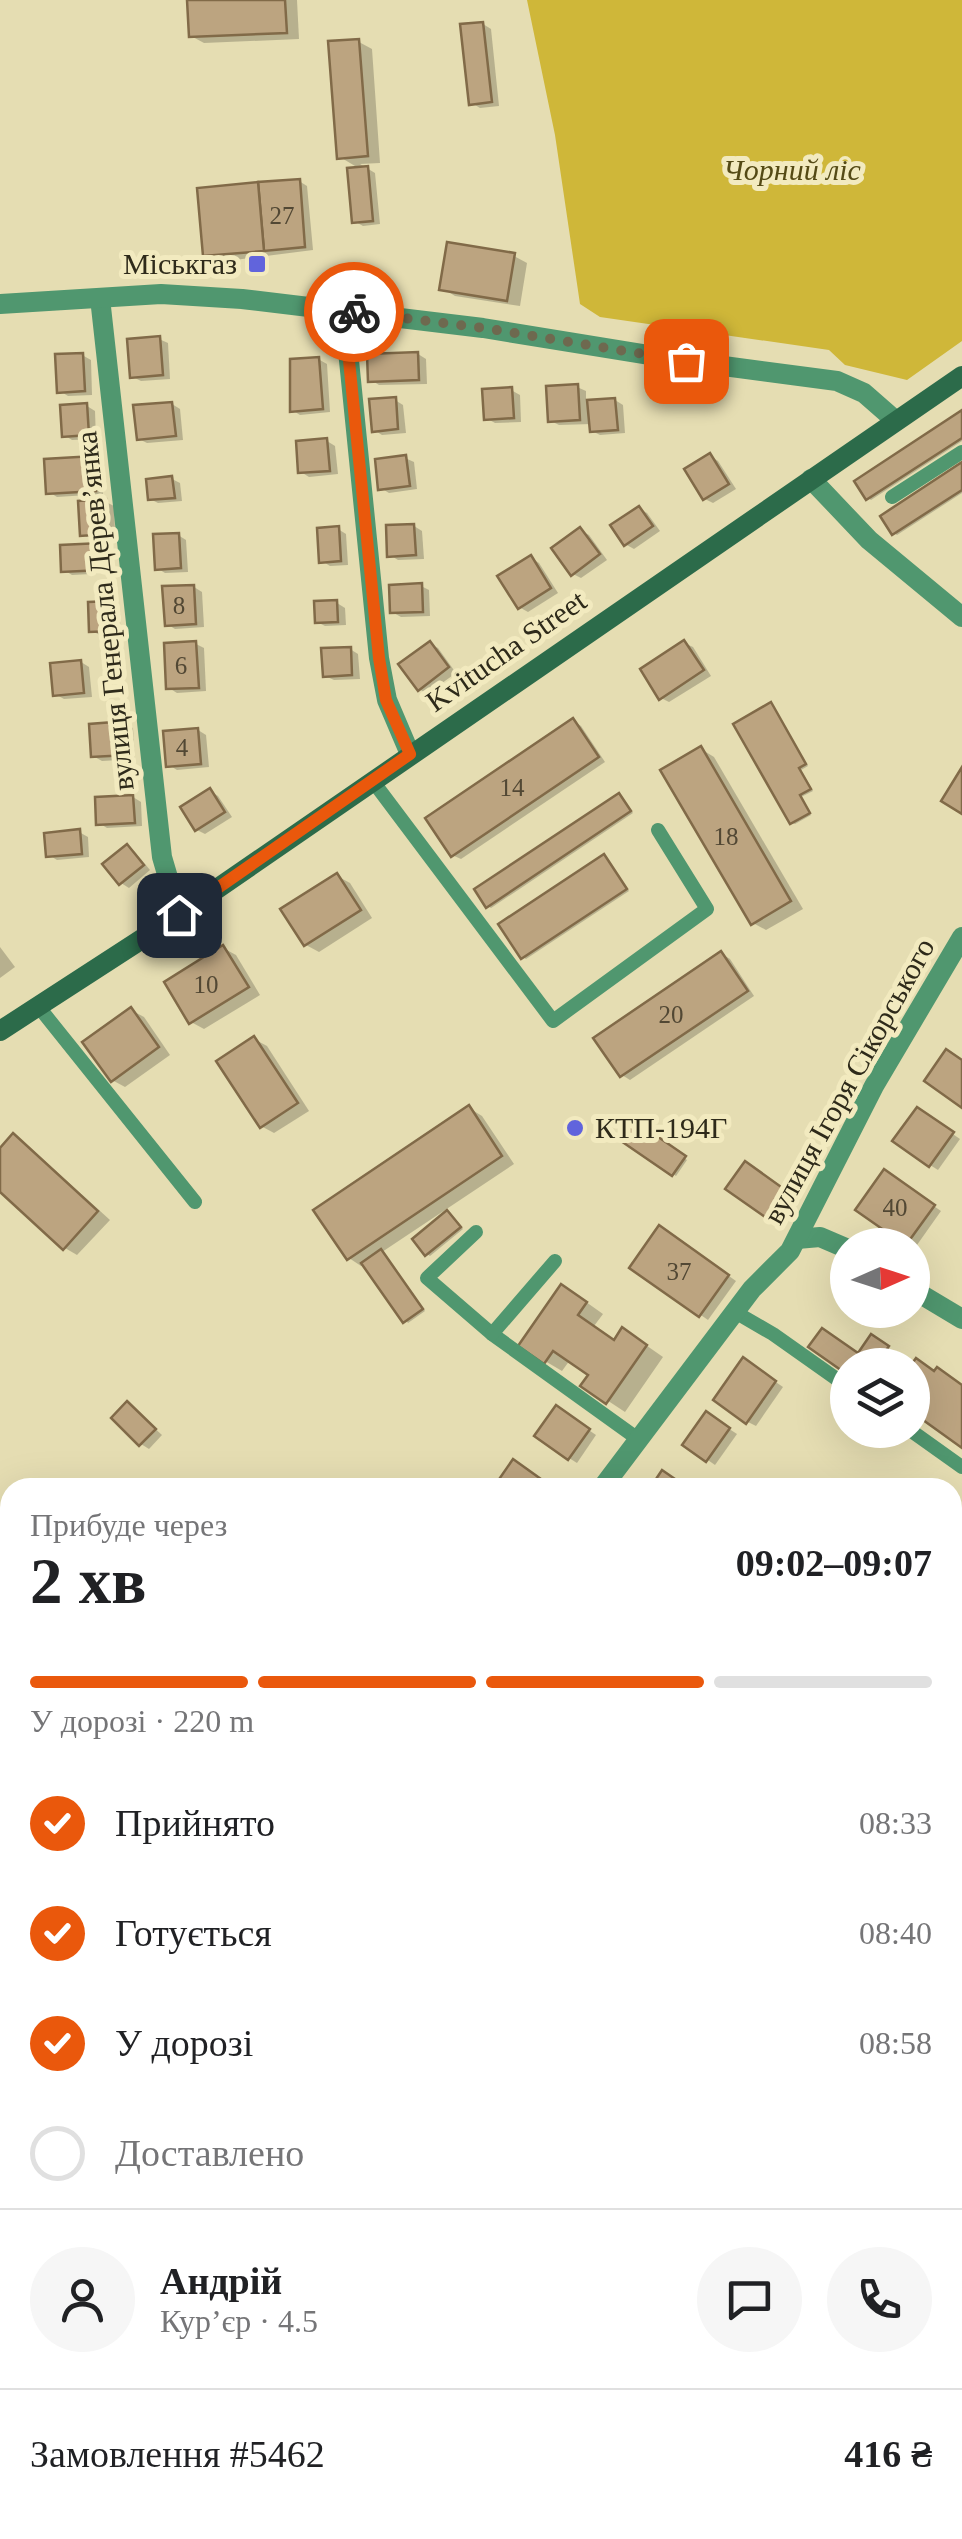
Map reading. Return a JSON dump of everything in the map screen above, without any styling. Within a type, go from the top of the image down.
[{"type":"street","points":[[0,304],[161,294],[484,328],[837,381],[864,393],[896,421]]},
{"type":"street","name":"вулиця Генерала Деревʼянка","points":[[100,298],[162,857],[179,915]]},
{"type":"street","points":[[344,311],[379,658],[386,700],[410,754]]},
{"type":"street","name":"Kvitucha Street","points":[[0,1031],[179,915],[962,376]]},
{"type":"street","points":[[811,479],[869,540],[962,617]]},
{"type":"street","name":"вулиця Ігоря Сікорського","points":[[609,1478],[752,1289],[790,1251],[874,1086],[962,937]]},
{"type":"street","points":[[796,1239],[820,1236],[830,1240]]},
{"type":"street","points":[[930,1300],[962,1319]]},
{"type":"lane","points":[[892,498],[962,452]]},
{"type":"lane","points":[[372,780],[553,1021],[707,909],[658,830]]},
{"type":"lane","points":[[38,1006],[196,1202]]},
{"type":"lane","points":[[476,1232],[427,1278],[492,1334],[638,1439]]},
{"type":"lane","points":[[492,1334],[555,1261]]},
{"type":"lane","points":[[735,1312],[830,1374]]},
{"type":"lane","points":[[930,1444],[962,1467]]},
{"type":"green space","name":"Чорний ліс","points":[[527,0],[962,0],[962,341],[907,380],[845,365],[829,350],[600,317],[580,304],[555,135]]},
{"type":"building","points":[[187,0],[285,0],[287,33],[189,37]]},
{"type":"building","points":[[483,22],[492,102],[469,105],[460,24]]},
{"type":"building","points":[[359,39],[368,156],[337,159],[328,41]]},
{"type":"building","points":[[368,166],[373,221],[352,223],[347,168]]},
{"type":"building","points":[[300,179],[305,247],[264,251],[258,182]]},
{"type":"building","points":[[258,182],[264,251],[203,256],[197,188]]},
{"type":"building","points":[[447,242],[515,253],[507,301],[439,290]]},
{"type":"building","points":[[160,336],[163,375],[130,378],[127,339]]},
{"type":"building","points":[[418,352],[419,380],[368,382],[367,354]]},
{"type":"building","points":[[83,353],[85,391],[57,393],[55,354]]},
{"type":"building","points":[[319,357],[323,409],[290,412],[290,359]]},
{"type":"building","points":[[578,384],[580,420],[548,422],[546,386]]},
{"type":"building","points":[[512,387],[514,418],[484,420],[482,389]]},
{"type":"building","points":[[396,397],[398,429],[372,432],[369,399]]},
{"type":"building","points":[[615,398],[618,430],[590,432],[587,400]]},
{"type":"building","points":[[172,402],[176,436],[137,440],[133,405]]},
{"type":"building","points":[[87,403],[89,435],[62,437],[60,405]]},
{"type":"building","points":[[962,410],[962,438],[866,500],[854,481]]},
{"type":"building","points":[[327,438],[330,471],[298,473],[296,441]]},
{"type":"building","points":[[710,453],[729,484],[703,500],[684,469]]},
{"type":"building","points":[[406,455],[410,486],[378,490],[375,459]]},
{"type":"building","points":[[94,456],[96,491],[46,494],[44,459]]},
{"type":"building","points":[[962,462],[962,490],[892,535],[880,516]]},
{"type":"building","points":[[172,476],[175,498],[148,500],[146,479]]},
{"type":"building","points":[[106,499],[108,534],[80,536],[78,501]]},
{"type":"building","points":[[639,506],[653,526],[624,546],[610,525]]},
{"type":"building","points":[[414,524],[416,555],[387,557],[386,525]]},
{"type":"building","points":[[339,526],[341,561],[319,563],[317,528]]},
{"type":"building","points":[[580,527],[600,554],[571,576],[551,548]]},
{"type":"building","points":[[179,533],[181,568],[155,570],[153,534]]},
{"type":"building","points":[[101,543],[103,570],[61,572],[60,545]]},
{"type":"building","points":[[531,555],[551,588],[518,609],[497,576]]},
{"type":"building","points":[[422,583],[423,612],[390,613],[389,585]]},
{"type":"building","points":[[194,585],[196,624],[165,626],[162,586]]},
{"type":"building","points":[[337,600],[338,622],[315,623],[314,601]]},
{"type":"building","points":[[112,601],[113,631],[89,632],[88,602]]},
{"type":"building","points":[[684,640],[704,670],[659,700],[640,669]]},
{"type":"building","points":[[196,641],[199,688],[166,689],[164,643]]},
{"type":"building","points":[[430,641],[449,667],[418,691],[398,664]]},
{"type":"building","points":[[351,647],[352,675],[323,677],[321,648]]},
{"type":"building","points":[[81,660],[84,693],[53,696],[50,663]]},
{"type":"building","points":[[771,702],[806,764],[799,768],[811,789],[800,795],[810,813],[790,824],[733,724]]},
{"type":"building","points":[[573,718],[599,757],[451,857],[425,818]]},
{"type":"building","points":[[126,721],[128,755],[91,757],[89,724]]},
{"type":"building","points":[[198,728],[201,764],[166,767],[163,731]]},
{"type":"building","points":[[701,746],[791,901],[751,925],[660,770]]},
{"type":"building","points":[[962,767],[962,814],[941,801]]},
{"type":"building","points":[[210,788],[225,812],[195,831],[180,807]]},
{"type":"building","points":[[619,793],[631,811],[486,908],[474,889]]},
{"type":"building","points":[[133,795],[135,823],[96,825],[95,797]]},
{"type":"building","points":[[80,829],[82,854],[46,857],[44,833]]},
{"type":"building","points":[[127,844],[144,865],[119,885],[102,864]]},
{"type":"building","points":[[604,854],[627,889],[521,959],[498,924]]},
{"type":"building","points":[[337,873],[361,910],[304,946],[280,909]]},
{"type":"building","points":[[223,945],[249,987],[189,1024],[164,982]]},
{"type":"building","points":[[721,951],[748,991],[620,1077],[593,1038]]},
{"type":"building","points":[[131,1007],[159,1047],[111,1082],[82,1042]]},
{"type":"building","points":[[254,1036],[298,1103],[260,1128],[216,1061]]},
{"type":"building","points":[[946,1049],[962,1060],[962,1108],[924,1081]]},
{"type":"building","points":[[469,1105],[502,1156],[347,1260],[313,1210]]},
{"type":"building","points":[[917,1107],[954,1132],[929,1167],[892,1141]]},
{"type":"building","points":[[632,1119],[686,1156],[672,1176],[618,1139]]},
{"type":"building","points":[[13,1133],[98,1211],[63,1250],[0,1192],[0,1148]]},
{"type":"building","points":[[745,1161],[784,1189],[765,1217],[725,1189]]},
{"type":"building","points":[[884,1169],[935,1205],[918,1228],[881,1228],[855,1210]]},
{"type":"building","points":[[447,1210],[461,1227],[425,1256],[412,1239]]},
{"type":"building","points":[[659,1225],[729,1275],[699,1317],[629,1268]]},
{"type":"building","points":[[381,1249],[423,1309],[403,1323],[361,1263]]},
{"type":"building","points":[[561,1284],[587,1302],[578,1315],[614,1340],[622,1327],[647,1345],[606,1404],[580,1386],[588,1375],[553,1351],[544,1364],[518,1346]]},
{"type":"building","points":[[822,1328],[851,1348],[830,1348],[830,1362],[808,1347]]},
{"type":"building","points":[[871,1334],[888,1348],[861,1348]]},
{"type":"building","points":[[743,1357],[776,1381],[746,1424],[713,1400]]},
{"type":"building","points":[[937,1367],[962,1385],[962,1448],[930,1425],[930,1368],[934,1371]]},
{"type":"building","points":[[127,1401],[156,1429],[139,1446],[111,1418]]},
{"type":"building","points":[[556,1405],[590,1429],[568,1460],[534,1436]]},
{"type":"building","points":[[706,1411],[730,1428],[706,1462],[682,1445]]},
{"type":"building","points":[[513,1459],[539,1478],[500,1478]]},
{"type":"building","points":[[662,1470],[674,1478],[657,1478]]},
{"type":"way so far","points":[[354,312],[484,328],[686,361]]},
{"type":"place","name":"Міськгаз","points":[[257,264]]},
{"type":"place","name":"КТП-194Г","points":[[575,1128]]},
{"type":"route","points":[[179,915],[410,754],[386,700],[379,658],[344,311],[354,312]]}]
